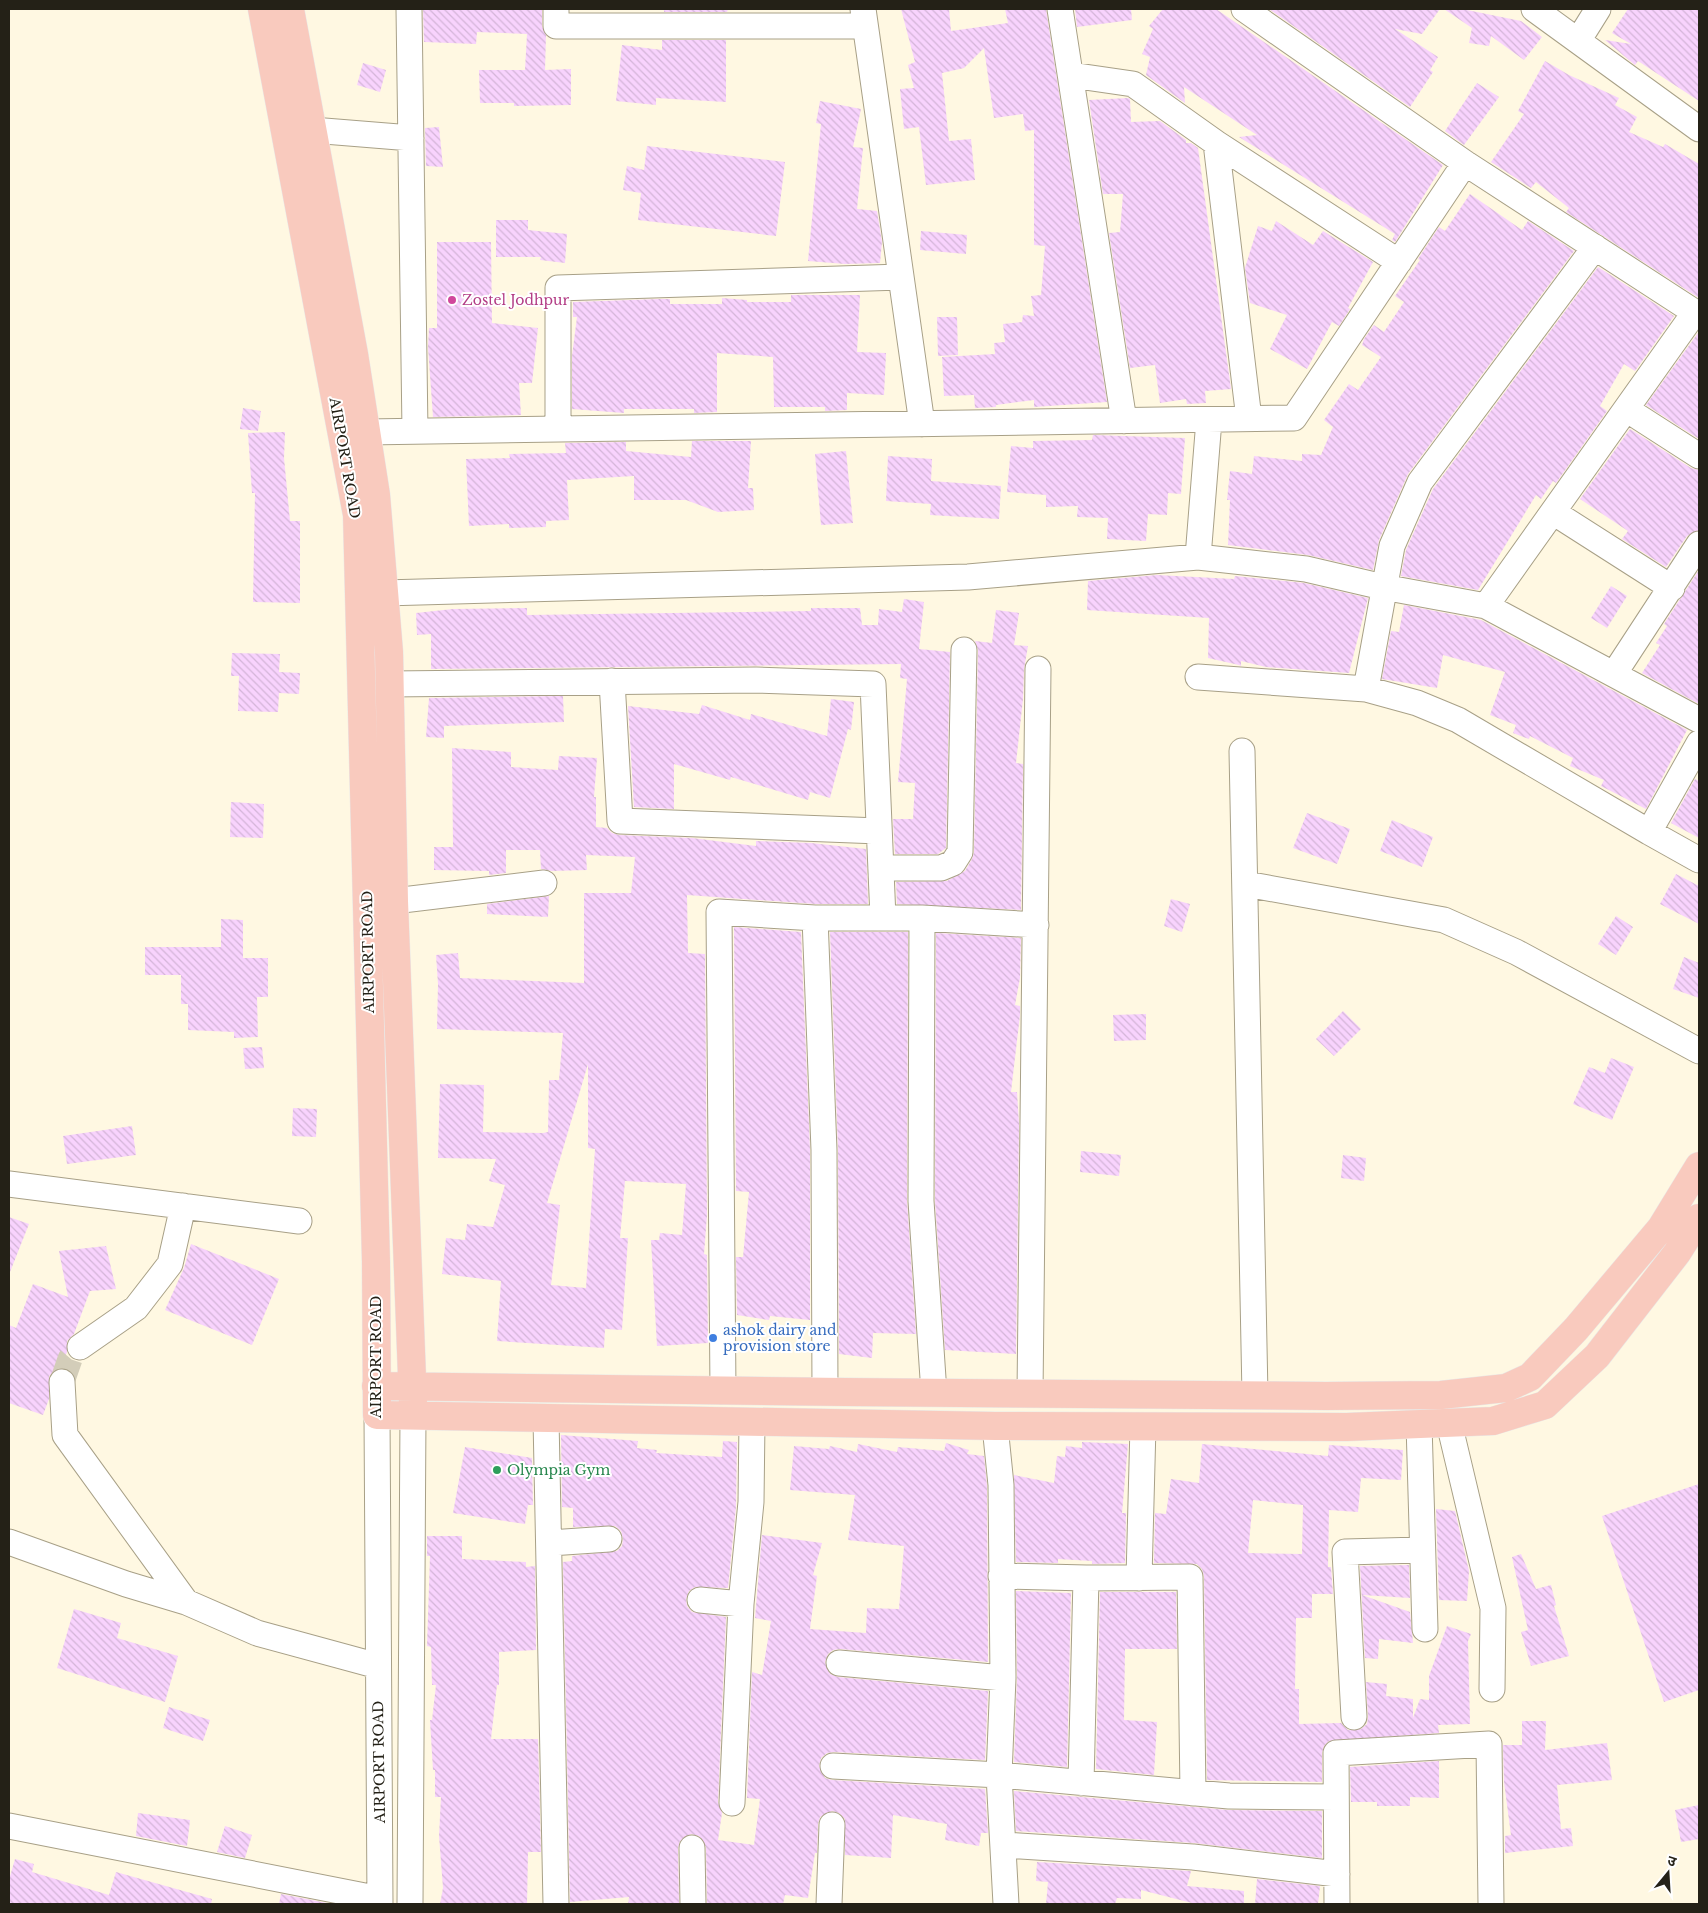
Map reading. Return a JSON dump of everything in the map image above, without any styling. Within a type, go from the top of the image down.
[{"type":"main road","name":"AIRPORT ROAD","points":[[262,9],[357,515],[376,1262],[377,1415]]},
{"type":"main road","name":"AIRPORT ROAD","points":[[290,9],[376,495],[389,684],[394,901],[413,1416]]},
{"type":"main road","points":[[376,1386],[1255,1395],[1441,1395],[1506,1388],[1530,1377],[1576,1329],[1661,1228],[1699,1166]]},
{"type":"main road","points":[[377,1415],[995,1426],[1348,1427],[1493,1421],[1545,1405],[1597,1356],[1677,1253],[1699,1218]]},
{"type":"street","points":[[409,9],[415,431]]},
{"type":"street","points":[[556,9],[556,26],[864,17],[922,424]]},
{"type":"street","points":[[1060,9],[1124,421]]},
{"type":"street","points":[[1244,9],[1466,163],[1697,313],[1626,409],[1486,606]]},
{"type":"street","points":[[1534,9],[1699,129]]},
{"type":"street","points":[[1578,41],[1598,9]]},
{"type":"street","points":[[1071,75],[1133,84],[1216,143],[1399,262]]},
{"type":"street","points":[[312,130],[411,138]]},
{"type":"street","points":[[1216,143],[1250,419]]},
{"type":"street","points":[[366,432],[1294,418],[1466,163]]},
{"type":"street","points":[[1366,689],[1383,587],[1392,546],[1420,482],[1595,247]]},
{"type":"street","points":[[558,429],[558,288],[901,277]]},
{"type":"street","points":[[1626,409],[1699,456]]},
{"type":"street","points":[[1198,557],[1209,420]]},
{"type":"street","points":[[1553,512],[1672,588]]},
{"type":"street","points":[[1614,674],[1699,544]]},
{"type":"street","points":[[384,593],[968,577],[1198,557],[1306,569],[1383,587],[1486,606],[1699,720]]},
{"type":"street","points":[[881,868],[941,868],[953,863],[960,852],[964,650]]},
{"type":"street","points":[[1030,1394],[1038,669]]},
{"type":"street","points":[[1198,677],[1366,689],[1416,703],[1458,720],[1699,860]]},
{"type":"street","points":[[389,684],[756,680],[873,684],[883,918]]},
{"type":"street","points":[[612,681],[620,821],[879,831]]},
{"type":"street","points":[[1649,832],[1699,743]]},
{"type":"street","points":[[1242,751],[1255,1395]]},
{"type":"street","points":[[394,901],[544,883]]},
{"type":"street","points":[[1246,884],[1444,920],[1516,952],[1699,1051]]},
{"type":"street","points":[[723,1391],[719,912],[816,918],[922,918],[1036,925]]},
{"type":"street","points":[[816,918],[824,1150],[825,1392]]},
{"type":"street","points":[[922,918],[921,1201],[934,1393]]},
{"type":"street","points":[[9,1184],[299,1222]]},
{"type":"street","points":[[80,1347],[136,1308],[170,1264],[183,1206]]},
{"type":"street","points":[[62,1382],[65,1436],[186,1602]]},
{"type":"street","name":"AIRPORT ROAD","points":[[377,1415],[380,1902]]},
{"type":"street","name":"AIRPORT ROAD","points":[[410,1904],[413,1416]]},
{"type":"street","points":[[546,1419],[556,1904]]},
{"type":"street","points":[[732,1803],[740,1604],[751,1502],[752,1422]]},
{"type":"street","points":[[1449,1423],[1494,1608],[1492,1689]]},
{"type":"street","points":[[1419,1424],[1421,1550],[1425,1629]]},
{"type":"street","points":[[995,1426],[1001,1484],[1003,1678],[1000,1775],[1006,1904]]},
{"type":"street","points":[[1139,1578],[1143,1426]]},
{"type":"street","points":[[550,1542],[609,1539]]},
{"type":"street","points":[[9,1542],[126,1584],[186,1602],[257,1634],[378,1666]]},
{"type":"street","points":[[1354,1717],[1345,1552],[1421,1550]]},
{"type":"street","points":[[1001,1576],[1086,1578],[1190,1577],[1193,1793]]},
{"type":"street","points":[[1081,1783],[1086,1578]]},
{"type":"street","points":[[700,1600],[740,1604]]},
{"type":"street","points":[[839,1663],[1003,1678]]},
{"type":"street","points":[[1337,1904],[1336,1753],[1490,1744],[1491,1904]]},
{"type":"street","points":[[833,1766],[1000,1775],[1229,1796],[1336,1797]]},
{"type":"street","points":[[830,1904],[832,1825]]},
{"type":"street","points":[[9,1826],[380,1902]]},
{"type":"street","points":[[1004,1845],[1193,1857],[1337,1874]]},
{"type":"street","points":[[692,1848],[693,1904]]},
{"type":"building","points":[[423,9],[542,9],[542,26],[546,35],[545,70],[571,69],[571,105],[514,106],[514,103],[480,103],[479,70],[525,70],[527,34],[477,32],[476,44],[424,42]]},
{"type":"building","points":[[664,9],[728,9],[727,12],[664,12]]},
{"type":"building","points":[[901,9],[949,9],[951,31],[1008,23],[1005,9],[1046,9],[1107,402],[1034,407],[1034,400],[996,405],[996,407],[975,408],[974,395],[944,396],[942,357],[995,354],[994,343],[1005,342],[1003,324],[1022,322],[1023,315],[1034,316],[1031,296],[1041,295],[1045,246],[1034,245],[1034,130],[1025,131],[1023,114],[994,118],[984,48],[964,68],[942,73],[949,141],[971,139],[975,180],[926,185],[919,127],[904,129],[900,89],[914,88],[908,65],[915,62]]},
{"type":"building","points":[[1075,9],[1131,9],[1132,20],[1077,27]]},
{"type":"building","points":[[1163,9],[1216,9],[1443,165],[1395,242],[1392,240],[1395,234],[1239,137],[1257,135],[1184,87],[1185,103],[1146,75],[1150,57],[1142,54],[1153,29],[1149,26]]},
{"type":"building","points":[[1269,9],[1440,9],[1422,34],[1395,29],[1438,57],[1430,70],[1433,72],[1410,107]]},
{"type":"building","points":[[1444,9],[1462,9],[1521,21],[1542,37],[1524,60],[1491,36],[1489,46],[1469,43],[1472,28]]},
{"type":"building","points":[[1628,9],[1699,9],[1699,101],[1638,61],[1635,65],[1605,40],[1631,44],[1612,33]]},
{"type":"building","points":[[662,40],[726,40],[726,102],[656,98],[656,105],[616,101],[622,45],[662,50]]},
{"type":"building","points":[[1545,61],[1569,75],[1619,98],[1615,105],[1637,117],[1629,132],[1663,147],[1665,144],[1699,164],[1699,298],[1566,212],[1569,208],[1536,182],[1531,188],[1491,162],[1524,114],[1518,111]]},
{"type":"building","points":[[363,63],[386,70],[380,92],[357,85]]},
{"type":"building","points":[[1477,83],[1499,97],[1464,145],[1445,131]]},
{"type":"building","points":[[1130,99],[1131,122],[1160,121],[1186,140],[1186,143],[1191,143],[1198,148],[1231,389],[1205,391],[1206,403],[1187,404],[1186,399],[1160,403],[1155,365],[1130,368],[1109,233],[1120,232],[1123,194],[1103,194],[1089,100]]},
{"type":"building","points":[[820,101],[861,109],[853,147],[863,148],[857,209],[877,211],[882,242],[880,263],[845,264],[808,261],[821,124],[816,123]]},
{"type":"building","points":[[439,127],[443,167],[426,166],[425,128]]},
{"type":"building","points":[[647,146],[785,162],[776,236],[638,220],[641,193],[623,190],[627,166],[644,170]]},
{"type":"building","points":[[1470,194],[1522,230],[1528,221],[1574,251],[1408,474],[1379,540],[1373,570],[1308,555],[1228,545],[1230,500],[1227,500],[1230,471],[1252,474],[1254,456],[1302,461],[1302,454],[1321,455],[1333,427],[1324,420],[1349,384],[1358,390],[1381,357],[1362,345],[1364,339],[1374,325],[1384,332],[1404,302],[1395,296],[1420,260],[1418,259],[1439,227],[1445,231]]},
{"type":"building","points":[[496,220],[528,220],[528,230],[567,234],[565,263],[540,260],[541,257],[496,257]]},
{"type":"building","points":[[1276,221],[1313,245],[1323,231],[1373,262],[1348,308],[1350,309],[1339,326],[1332,322],[1307,369],[1270,349],[1287,315],[1250,303],[1245,268],[1258,226],[1272,231]]},
{"type":"building","points":[[921,231],[967,235],[966,254],[920,250]]},
{"type":"building","points":[[437,242],[491,242],[492,323],[538,328],[532,383],[519,383],[521,415],[433,417],[428,347],[429,328],[437,328]]},
{"type":"building","points":[[1598,267],[1674,316],[1635,371],[1624,364],[1600,406],[1607,411],[1556,483],[1553,481],[1541,499],[1536,495],[1478,590],[1401,576],[1406,550],[1433,489]]},
{"type":"building","points":[[791,295],[860,295],[857,352],[886,353],[884,395],[847,393],[847,410],[825,411],[825,407],[774,407],[773,357],[717,353],[717,412],[694,413],[694,409],[624,409],[624,413],[572,409],[572,356],[577,317],[573,317],[573,302],[670,299],[670,304],[722,304],[722,298],[747,300],[747,302],[791,302]]},
{"type":"building","points":[[937,317],[957,317],[958,355],[938,356]]},
{"type":"building","points":[[1699,334],[1699,439],[1646,405]]},
{"type":"building","points":[[243,408],[261,411],[258,431],[240,429]]},
{"type":"building","points":[[1630,429],[1691,468],[1699,470],[1699,530],[1687,536],[1666,567],[1622,539],[1628,531],[1580,499]]},
{"type":"building","points":[[285,432],[284,458],[290,521],[300,521],[300,603],[253,602],[255,493],[252,493],[248,433]]},
{"type":"building","points":[[1093,435],[1185,438],[1181,494],[1168,493],[1167,515],[1148,514],[1146,541],[1107,539],[1108,518],[1077,517],[1078,506],[1046,507],[1046,495],[1007,492],[1011,446],[1033,448],[1033,441],[1092,440]]},
{"type":"building","points":[[692,441],[751,441],[748,488],[753,488],[754,510],[718,512],[686,500],[634,500],[634,476],[567,480],[569,520],[546,521],[546,527],[509,528],[509,524],[469,526],[466,459],[510,458],[509,454],[566,453],[565,443],[626,442],[626,451],[691,457]]},
{"type":"building","points":[[846,451],[853,523],[821,525],[815,454]]},
{"type":"building","points":[[888,456],[932,459],[931,481],[1001,486],[999,519],[930,515],[931,504],[886,501]]},
{"type":"building","points":[[1699,570],[1699,704],[1642,673],[1660,645],[1656,643],[1667,626],[1664,624]]},
{"type":"building","points":[[1157,575],[1234,579],[1235,576],[1304,583],[1368,598],[1349,673],[1266,667],[1241,661],[1241,666],[1208,658],[1209,618],[1087,610],[1088,581]]},
{"type":"building","points":[[1611,586],[1627,596],[1607,628],[1591,618]]},
{"type":"building","points":[[904,599],[924,602],[919,649],[950,652],[946,848],[938,854],[895,854],[893,819],[913,819],[915,783],[898,782],[907,679],[900,678],[901,664],[431,669],[431,634],[417,635],[416,613],[453,609],[527,608],[527,615],[811,611],[811,608],[860,608],[862,625],[878,625],[879,609],[902,612]]},
{"type":"building","points":[[1404,605],[1481,620],[1687,730],[1646,809],[1601,786],[1604,780],[1570,766],[1573,758],[1530,736],[1529,739],[1513,733],[1516,725],[1490,715],[1505,672],[1443,655],[1437,688],[1382,679],[1391,631],[1399,632]]},
{"type":"building","points":[[996,610],[1019,613],[1014,645],[1028,646],[1024,669],[1023,699],[1016,763],[1023,764],[1021,910],[897,904],[896,882],[947,881],[965,871],[972,859],[974,852],[978,650],[975,641],[992,643]]},
{"type":"building","points":[[232,653],[280,654],[279,672],[300,673],[299,694],[279,693],[278,712],[238,711],[239,676],[231,676]]},
{"type":"building","points":[[563,696],[564,722],[444,726],[444,738],[426,737],[429,698]]},
{"type":"building","points":[[831,699],[854,702],[851,730],[848,729],[830,798],[810,792],[808,800],[731,777],[730,780],[674,764],[674,809],[634,807],[628,706],[699,714],[702,705],[750,720],[751,714],[827,736]]},
{"type":"building","points":[[452,748],[511,752],[511,767],[558,770],[559,756],[597,758],[594,797],[596,797],[596,827],[607,828],[612,833],[619,835],[692,838],[756,846],[756,841],[811,843],[866,849],[868,904],[815,904],[687,895],[688,953],[705,954],[707,1215],[704,1254],[707,1255],[708,1343],[657,1346],[651,1240],[659,1240],[660,1233],[682,1235],[686,1184],[625,1181],[620,1238],[628,1238],[622,1330],[605,1329],[604,1348],[497,1341],[501,1281],[442,1274],[446,1238],[465,1240],[467,1224],[493,1227],[505,1185],[489,1181],[496,1159],[438,1158],[440,1084],[484,1085],[483,1132],[548,1132],[549,1080],[559,1080],[563,1033],[437,1029],[438,984],[436,955],[458,953],[460,978],[584,983],[584,893],[631,893],[635,857],[586,855],[587,870],[552,871],[541,869],[540,850],[506,850],[506,873],[489,875],[489,871],[434,870],[434,847],[453,847]],"holes":[[[588,1064],[588,1148],[595,1149],[586,1288],[551,1285],[560,1205],[547,1203]]]},
{"type":"building","points":[[1695,779],[1699,781],[1699,838],[1671,823]]},
{"type":"building","points":[[231,802],[264,804],[263,838],[230,837]]},
{"type":"building","points":[[1307,813],[1350,829],[1337,864],[1293,848]]},
{"type":"building","points":[[1392,820],[1433,837],[1422,867],[1380,851]]},
{"type":"building","points":[[1676,874],[1699,886],[1699,924],[1660,904]]},
{"type":"building","points":[[549,896],[548,917],[487,914],[487,904]]},
{"type":"building","points":[[1171,899],[1190,904],[1182,932],[1164,926]]},
{"type":"building","points":[[1616,916],[1633,927],[1616,955],[1598,944]]},
{"type":"building","points":[[221,919],[243,920],[243,958],[268,958],[268,997],[257,997],[258,1037],[234,1038],[234,1032],[188,1030],[188,1004],[181,1004],[181,975],[145,975],[145,947],[221,947]]},
{"type":"building","points":[[734,927],[801,932],[810,1150],[810,1320],[770,1316],[769,1320],[737,1315],[736,1257],[743,1257],[749,1192],[736,1191]]},
{"type":"building","points":[[830,932],[908,932],[907,1201],[916,1334],[873,1333],[872,1358],[839,1354],[838,1150]]},
{"type":"building","points":[[936,933],[1021,938],[1020,978],[1015,1005],[1020,1006],[1020,1015],[1011,1092],[1017,1092],[1019,1124],[1016,1354],[945,1350],[935,1201]]},
{"type":"building","points":[[1684,957],[1699,963],[1699,998],[1673,989]]},
{"type":"building","points":[[1343,1011],[1361,1029],[1334,1056],[1316,1039]]},
{"type":"building","points":[[1146,1014],[1146,1040],[1114,1041],[1113,1015]]},
{"type":"building","points":[[262,1047],[264,1068],[245,1069],[243,1048]]},
{"type":"building","points":[[1611,1058],[1634,1067],[1612,1120],[1573,1104],[1589,1067],[1605,1073]]},
{"type":"building","points":[[293,1108],[317,1109],[316,1137],[292,1136]]},
{"type":"building","points":[[132,1126],[136,1155],[67,1164],[63,1136]]},
{"type":"building","points":[[1081,1151],[1121,1155],[1119,1176],[1080,1172]]},
{"type":"building","points":[[1343,1155],[1366,1158],[1364,1181],[1341,1178]]},
{"type":"building","points":[[9,1217],[29,1224],[10,1272],[9,1272]]},
{"type":"building","points":[[191,1244],[279,1279],[252,1345],[165,1310],[184,1268]]},
{"type":"building","points":[[106,1246],[116,1289],[90,1291],[74,1334],[67,1341],[67,1352],[62,1364],[49,1376],[49,1399],[43,1415],[9,1403],[9,1325],[16,1328],[33,1284],[68,1297],[59,1251]]},
{"type":"building","points":[[561,1435],[638,1441],[637,1448],[657,1450],[656,1453],[722,1457],[723,1441],[737,1442],[736,1507],[728,1588],[695,1587],[689,1591],[686,1599],[687,1606],[692,1612],[726,1617],[718,1802],[722,1813],[718,1840],[754,1845],[760,1799],[747,1798],[752,1672],[762,1675],[771,1621],[755,1618],[762,1535],[822,1543],[813,1575],[817,1576],[810,1629],[866,1633],[867,1608],[899,1609],[904,1546],[848,1540],[855,1495],[790,1490],[794,1446],[829,1449],[830,1446],[857,1452],[858,1444],[897,1452],[898,1447],[944,1451],[946,1443],[969,1450],[967,1454],[984,1456],[987,1486],[988,1662],[840,1649],[833,1650],[828,1654],[825,1662],[830,1674],[838,1677],[988,1691],[985,1760],[834,1752],[827,1753],[821,1758],[819,1766],[825,1778],[832,1780],[985,1789],[988,1833],[981,1833],[979,1846],[945,1840],[947,1824],[893,1815],[891,1858],[845,1855],[845,1819],[839,1813],[832,1811],[820,1817],[818,1824],[817,1853],[815,1853],[808,1898],[785,1895],[783,1904],[707,1904],[706,1847],[699,1836],[691,1834],[680,1841],[678,1848],[679,1904],[628,1904],[629,1897],[570,1902],[563,1562],[572,1561],[572,1556],[617,1551],[622,1546],[623,1539],[621,1531],[615,1526],[573,1527],[573,1508],[562,1507]]},
{"type":"building","points":[[1082,1442],[1128,1444],[1122,1513],[1126,1513],[1125,1563],[1092,1564],[1092,1561],[1058,1559],[1058,1563],[1016,1562],[1014,1475],[1054,1483],[1057,1456],[1065,1457],[1066,1446],[1082,1448]]},
{"type":"building","points":[[1202,1444],[1328,1456],[1329,1445],[1403,1450],[1401,1480],[1361,1478],[1358,1512],[1329,1510],[1328,1567],[1331,1567],[1333,1594],[1312,1594],[1312,1618],[1296,1618],[1295,1689],[1299,1689],[1299,1724],[1341,1723],[1348,1730],[1361,1729],[1367,1724],[1368,1717],[1366,1682],[1387,1684],[1386,1696],[1413,1699],[1413,1718],[1420,1699],[1429,1700],[1429,1676],[1447,1626],[1471,1634],[1468,1641],[1470,1724],[1438,1725],[1439,1733],[1329,1741],[1324,1746],[1322,1753],[1322,1782],[1207,1780],[1204,1576],[1202,1569],[1197,1564],[1154,1563],[1155,1513],[1166,1514],[1171,1479],[1199,1483]],"holes":[[[1253,1500],[1303,1505],[1302,1554],[1248,1553]]]},
{"type":"building","points":[[465,1447],[532,1458],[533,1505],[528,1505],[525,1524],[453,1513]]},
{"type":"building","points":[[1699,1484],[1699,1690],[1664,1702],[1602,1516]]},
{"type":"building","points":[[1436,1509],[1455,1511],[1469,1571],[1467,1601],[1439,1600]]},
{"type":"building","points":[[427,1536],[462,1536],[462,1559],[526,1562],[526,1567],[535,1566],[536,1650],[499,1652],[499,1685],[497,1685],[491,1739],[538,1739],[541,1852],[528,1852],[527,1904],[440,1904],[443,1888],[439,1836],[441,1797],[435,1797],[435,1770],[433,1770],[430,1720],[432,1720],[436,1685],[432,1685],[431,1647],[427,1646],[430,1556],[427,1556]]},
{"type":"building","points":[[1521,1554],[1536,1589],[1551,1585],[1556,1605],[1554,1606],[1569,1656],[1531,1666],[1521,1632],[1528,1630],[1512,1557]]},
{"type":"building","points":[[1409,1565],[1410,1598],[1362,1595],[1410,1612],[1413,1643],[1379,1639],[1378,1659],[1365,1658],[1360,1566]]},
{"type":"building","points":[[1016,1591],[1071,1593],[1067,1767],[1014,1762],[1017,1678]]},
{"type":"building","points":[[1100,1592],[1176,1592],[1177,1649],[1125,1649],[1124,1720],[1157,1722],[1154,1775],[1096,1769]]},
{"type":"building","points":[[74,1609],[121,1623],[117,1638],[178,1656],[165,1702],[57,1668]]},
{"type":"building","points":[[169,1707],[210,1720],[203,1741],[163,1728]]},
{"type":"building","points":[[1522,1721],[1546,1721],[1545,1750],[1607,1743],[1612,1780],[1557,1785],[1561,1829],[1571,1828],[1573,1846],[1505,1853],[1505,1836],[1511,1835],[1504,1782],[1503,1745],[1522,1745]]},
{"type":"building","points":[[1439,1761],[1439,1798],[1410,1797],[1410,1806],[1377,1806],[1377,1802],[1351,1802],[1350,1767]]},
{"type":"building","points":[[1014,1791],[1228,1810],[1322,1811],[1322,1858],[1194,1843],[1016,1831]]},
{"type":"building","points":[[1699,1805],[1699,1839],[1681,1842],[1675,1810]]},
{"type":"building","points":[[138,1813],[190,1820],[187,1846],[136,1836]]},
{"type":"building","points":[[225,1826],[252,1835],[245,1858],[217,1852]]},
{"type":"building","points":[[15,1859],[34,1864],[32,1872],[109,1895],[116,1872],[212,1899],[211,1904],[9,1904],[9,1880]]},
{"type":"building","points":[[1037,1862],[1191,1871],[1187,1886],[1244,1891],[1244,1904],[1196,1904],[1141,1890],[1141,1899],[1117,1898],[1115,1904],[1046,1904],[1048,1882],[1036,1881]]},
{"type":"building","points":[[1257,1879],[1320,1886],[1318,1904],[1255,1904]]},
{"type":"building","points":[[281,1894],[332,1904],[279,1904]]},
{"type":"tunnel","points":[[62,1382],[70,1359],[80,1347]]},
{"type":"place","name":"Zostel Jodhpur","points":[[452,300]]},
{"type":"place","name":"ashok dairy and provision store","points":[[713,1338]]},
{"type":"place","name":"Olympia Gym","points":[[497,1470]]}]
